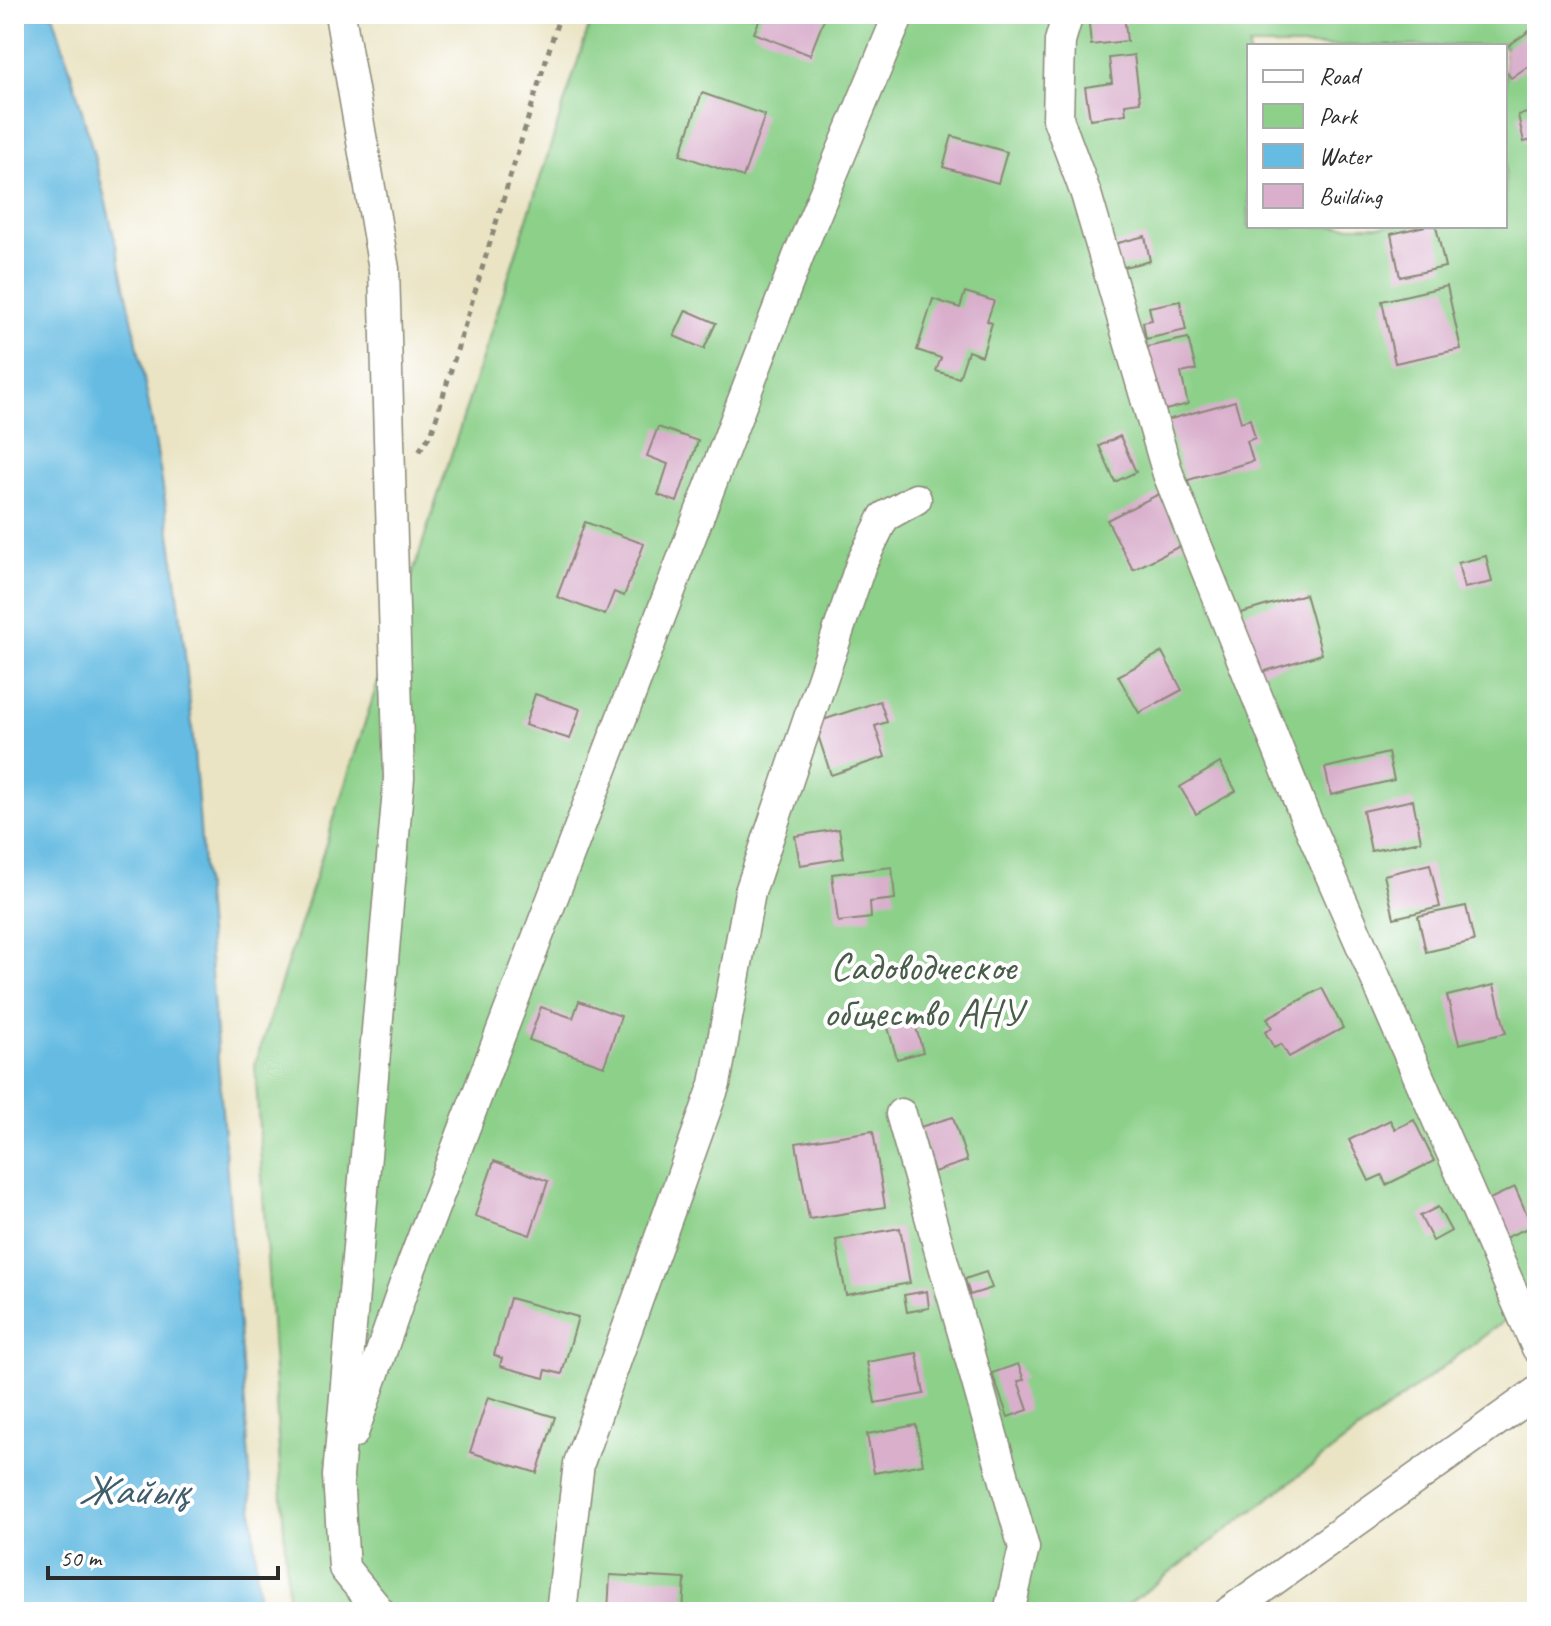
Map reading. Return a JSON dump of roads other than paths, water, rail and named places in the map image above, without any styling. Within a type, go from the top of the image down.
[{"type":"street","points":[[340,14],[384,269],[399,778],[338,1476],[344,1568],[380,1612]]},
{"type":"street","points":[[338,1476],[404,1286],[799,254],[899,14]]},
{"type":"street","points":[[1068,14],[1060,41],[1058,119],[1086,194],[1168,474],[1304,814],[1537,1348]]},
{"type":"street","points":[[561,1612],[579,1463],[715,1084],[750,892],[861,564],[884,517],[916,499]]},
{"type":"street","points":[[901,1114],[1024,1548],[1009,1612]]},
{"type":"street","points":[[1229,1612],[1537,1392]]},
{"type":"water","name":"Жайық","points":[[14,14],[53,14],[72,76],[121,265],[147,392],[168,520],[195,758],[259,1612],[14,1612]]},
{"type":"park label","name":"Садоводческое общество АНУ","points":[[923,990]]}]
